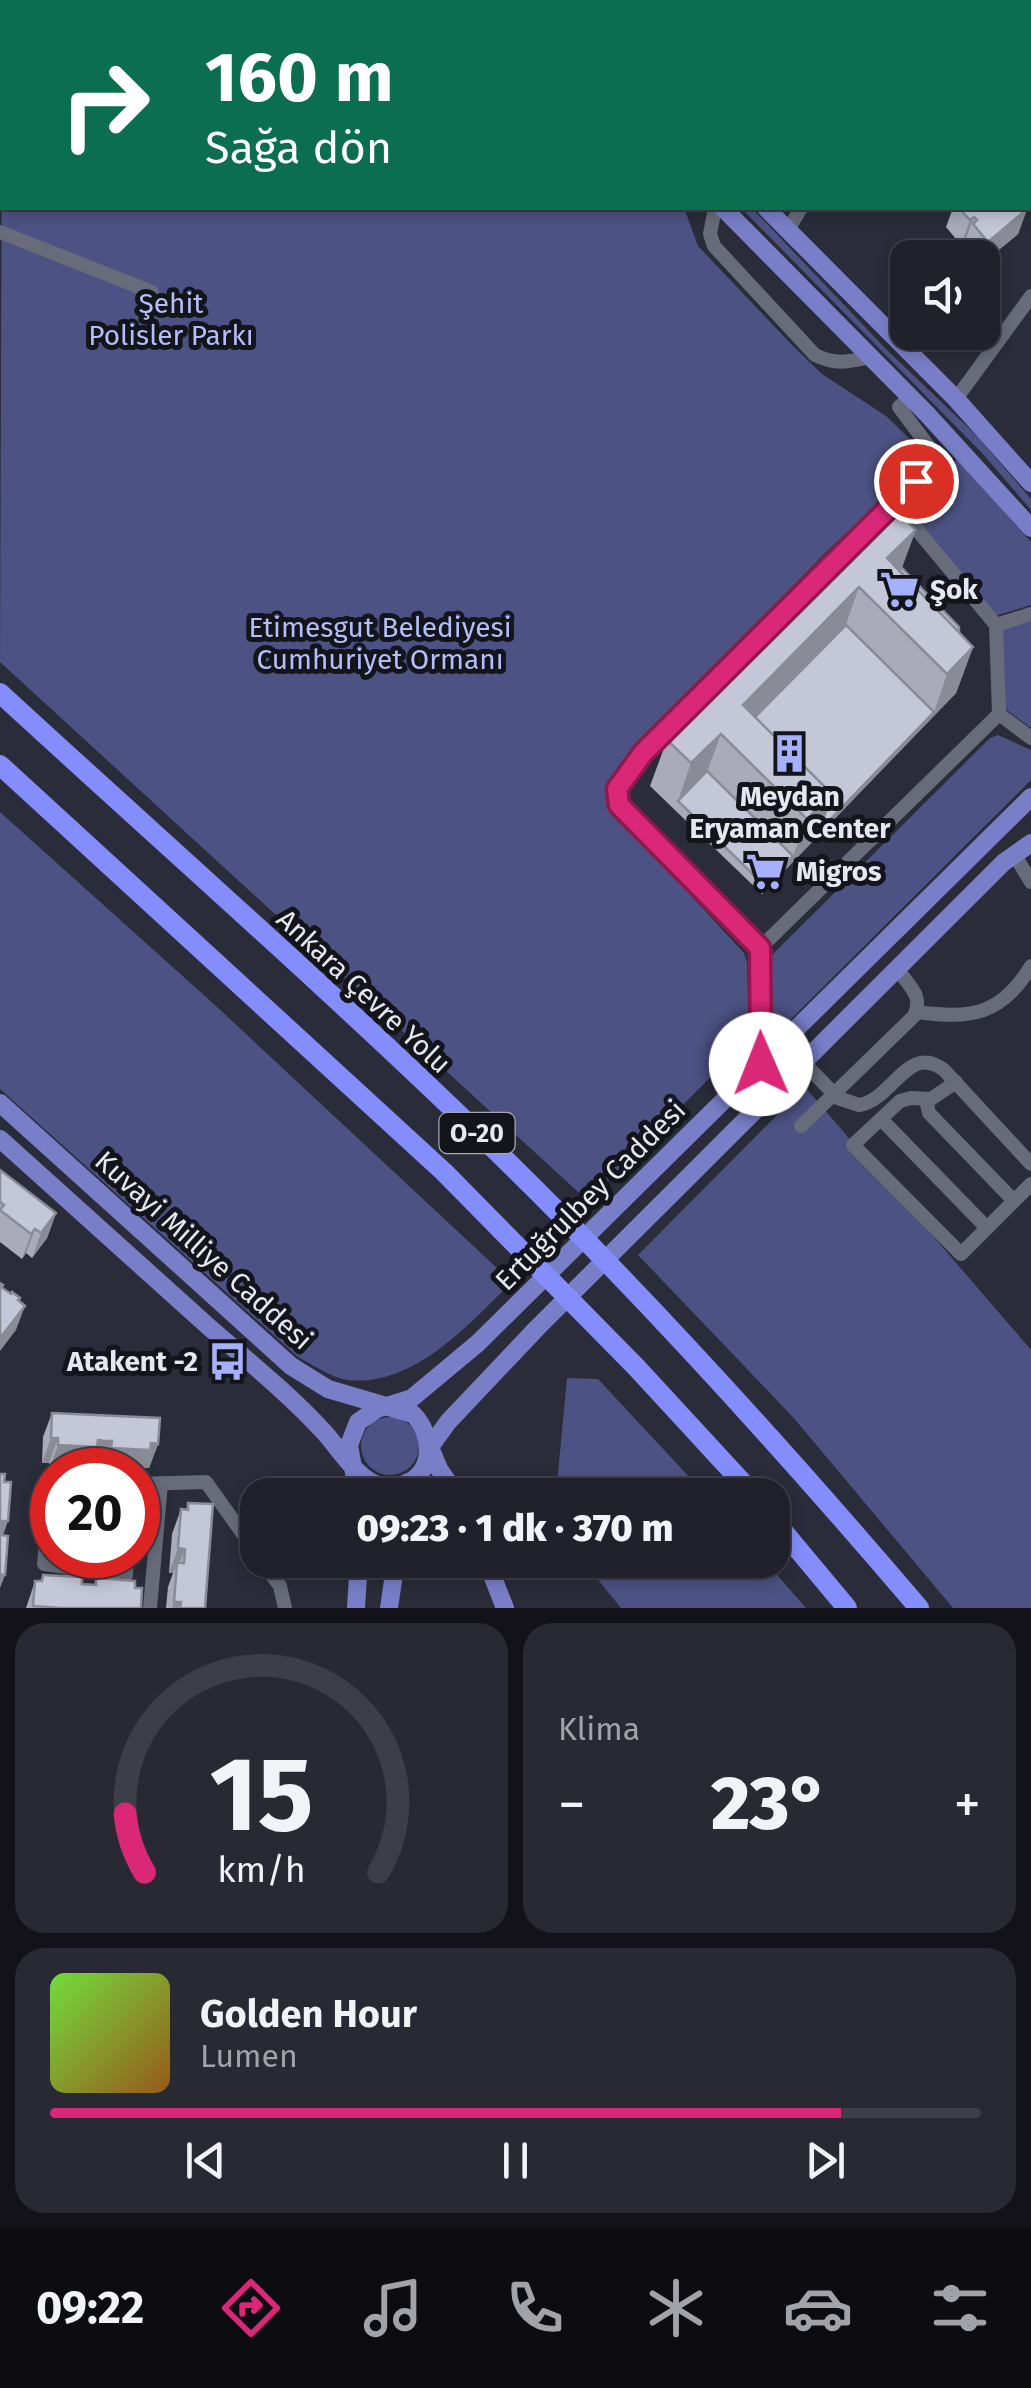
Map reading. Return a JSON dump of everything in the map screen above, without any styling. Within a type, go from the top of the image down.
[{"type":"highway","name":"Ankara Çevre Yolu","points":[[0,694],[483,1138],[769,1434],[918,1608]]},
{"type":"highway","name":"O-20","points":[[0,765],[444,1172],[637,1368],[738,1478]]},
{"type":"highway","points":[[790,1540],[847,1608]]},
{"type":"main road","points":[[725,210],[910,397],[1031,528]]},
{"type":"main road","points":[[768,210],[956,398],[1031,482]]},
{"type":"main road","name":"Ertuğrulbey Caddesi","points":[[357,1478],[349,1445],[352,1433],[366,1414],[404,1402],[424,1389],[516,1306],[1031,797]]},
{"type":"main road","name":"Ertuğrulbey Caddesi","points":[[416,1478],[424,1467],[430,1446],[448,1422],[537,1328],[1014,854],[1031,842]]},
{"type":"main road","name":"Kuvayi Milliye Caddesi","points":[[0,1103],[292,1366],[328,1389],[390,1407]]},
{"type":"main road","name":"Kuvayi Milliye Caddesi","points":[[0,1139],[300,1408],[356,1468]]},
{"type":"main road","points":[[390,1407],[413,1414],[422,1423],[445,1478]]},
{"type":"main road","points":[[356,1468],[367,1478]]},
{"type":"main road","points":[[356,1608],[358,1578]]},
{"type":"main road","points":[[389,1608],[393,1578]]},
{"type":"main road","points":[[493,1578],[505,1608]]},
{"type":"street","points":[[715,210],[710,234],[714,246],[815,354],[843,363],[870,357]]},
{"type":"street","points":[[788,230],[800,210]]},
{"type":"street","points":[[0,232],[152,292]]},
{"type":"street","points":[[956,398],[1031,296]]},
{"type":"street","points":[[761,1064],[760,948],[619,805],[617,789],[643,753],[938,460],[899,407],[910,397]]},
{"type":"street","points":[[760,948],[999,714],[996,625],[894,502]]},
{"type":"street","points":[[996,625],[1031,614]]},
{"type":"street","points":[[999,714],[1031,738]]},
{"type":"street","points":[[1014,854],[1031,882]]},
{"type":"street","points":[[917,1012],[956,1017],[981,1012],[1011,994],[1031,966]]},
{"type":"street","points":[[802,1126],[917,1012],[917,996],[898,969]]},
{"type":"street","points":[[804,1063],[833,1094],[851,1104],[867,1104],[910,1066],[926,1060],[956,1082],[1031,1164]]},
{"type":"street","points":[[956,1082],[937,1097],[900,1101],[854,1145],[961,1254],[1031,1184]]},
{"type":"street","points":[[926,1100],[929,1114],[1014,1202]]},
{"type":"street","points":[[881,1119],[987,1228]]},
{"type":"street","points":[[150,1608],[161,1483],[206,1482],[240,1529]]},
{"type":"street","points":[[274,1578],[285,1608]]},
{"type":"green space","name":"Etimesgut Belediyesi Cumhuriyet Ormanı","points":[[2,210],[685,210],[698,246],[792,345],[822,374],[886,416],[924,457],[758,622],[703,686],[623,762],[608,792],[610,808],[744,953],[749,1038],[588,1201],[0,662]]},
{"type":"green space","points":[[743,210],[754,210],[886,349],[977,436],[1031,499],[1031,510],[983,454]]},
{"type":"green space","points":[[957,459],[1031,542],[1031,605],[995,616],[908,508]]},
{"type":"green space","points":[[1031,621],[1031,728],[1003,707],[1000,630]]},
{"type":"green space","points":[[998,735],[1031,750],[1031,780],[765,1045],[766,961],[990,738]]},
{"type":"green space","points":[[0,812],[216,1006],[512,1282],[459,1333],[418,1363],[372,1380],[336,1377],[298,1357],[0,1089]]},
{"type":"green space","points":[[805,1087],[1031,1350],[1031,1608],[953,1608],[792,1416],[638,1255]]},
{"type":"green space","points":[[567,1378],[598,1379],[690,1478],[558,1478]]},
{"type":"green space","points":[[390,1417],[411,1425],[419,1446],[411,1467],[390,1475],[369,1467],[361,1446],[369,1425]]},
{"type":"green space","points":[[597,1578],[780,1578],[806,1608],[621,1608]]},
{"type":"building","points":[[961,210],[1026,210],[990,240],[973,224],[977,220],[970,220]]},
{"type":"building","points":[[890,504],[916,530],[887,558],[973,647],[947,674],[859,587],[743,705],[832,794],[807,819],[721,734],[691,763],[667,740]]},
{"type":"building","points":[[902,568],[959,627],[959,632],[899,570]]},
{"type":"building","points":[[846,625],[934,712],[819,831],[832,794],[755,717]]},
{"type":"building","points":[[707,771],[793,856],[765,886],[678,801]]},
{"type":"building","points":[[0,1170],[56,1213],[41,1233],[35,1229],[31,1234],[0,1210],[4,1205],[0,1202]]},
{"type":"building","points":[[0,1283],[25,1306],[0,1338]]},
{"type":"building","points":[[52,1413],[160,1418],[158,1444],[151,1443],[150,1448],[111,1448],[112,1441],[98,1440],[97,1447],[58,1445],[58,1438],[51,1438]]},
{"type":"building","points":[[0,1474],[5,1474],[4,1482],[11,1482],[8,1521],[2,1521],[1,1535],[8,1536],[5,1575],[0,1574]]},
{"type":"building","points":[[188,1503],[213,1504],[205,1608],[180,1608],[181,1602],[174,1602],[177,1563],[184,1563],[185,1549],[178,1548],[181,1509],[188,1510]]},
{"type":"building","points":[[82,1578],[82,1584],[96,1585],[96,1578],[135,1581],[135,1588],[142,1588],[141,1608],[33,1606],[35,1581]]},
{"type":"place","name":"Şok","points":[[900,589]]},
{"type":"place","name":"Meydan Eryaman Center","points":[[790,753]]},
{"type":"place","name":"Migros","points":[[766,871]]},
{"type":"place","name":"Atakent -2","points":[[228,1361]]},
{"type":"route","points":[[761,1064],[760,948],[619,805],[617,789],[643,753],[916,481]]},
{"type":"park label","name":"Şehit Polisler Parkı","points":[[171,319]]}]
